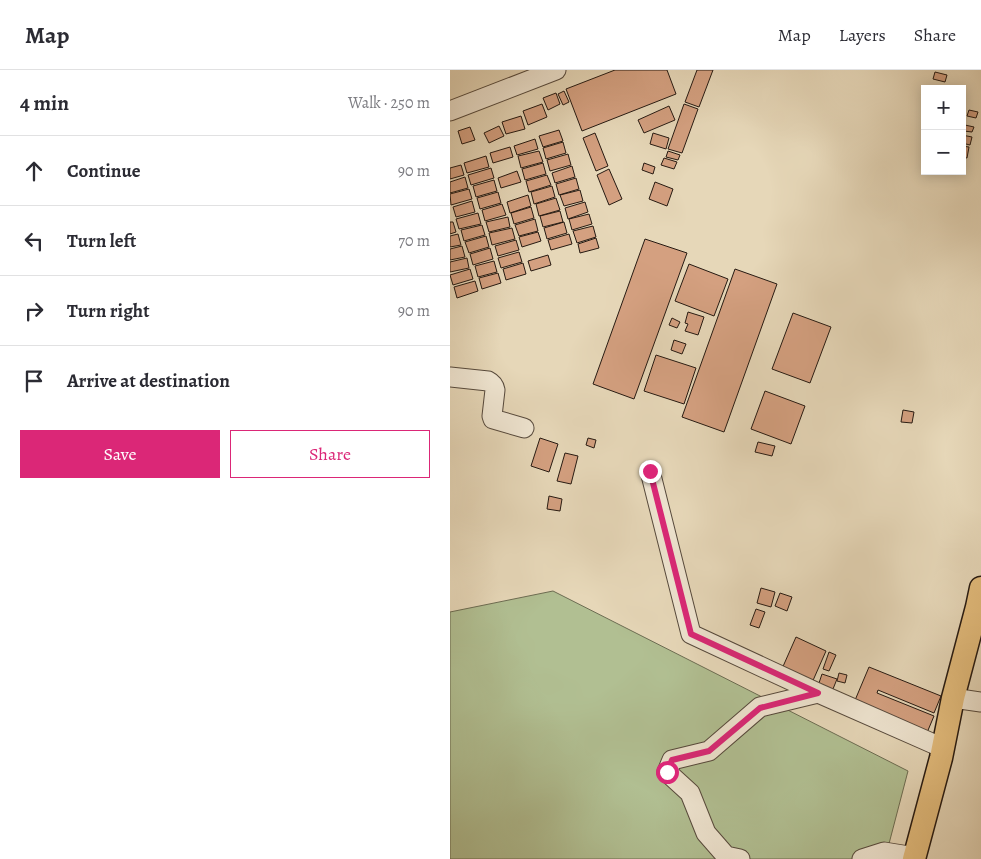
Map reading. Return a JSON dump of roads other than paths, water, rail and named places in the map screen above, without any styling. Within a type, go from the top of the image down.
[{"type":"main road","points":[[914,858],[943,748],[953,698],[980,601]]},
{"type":"street","points":[[450,111],[556,70]]},
{"type":"street","points":[[450,378],[488,381],[491,383],[495,390],[493,419],[524,428]]},
{"type":"street","points":[[650,471],[691,634],[943,748]]},
{"type":"street","points":[[740,859],[726,856],[706,834],[690,793],[667,772],[672,760],[709,751],[760,708],[818,693]]},
{"type":"street","points":[[953,698],[981,702]]},
{"type":"street","points":[[862,859],[884,852],[914,858]]}]
